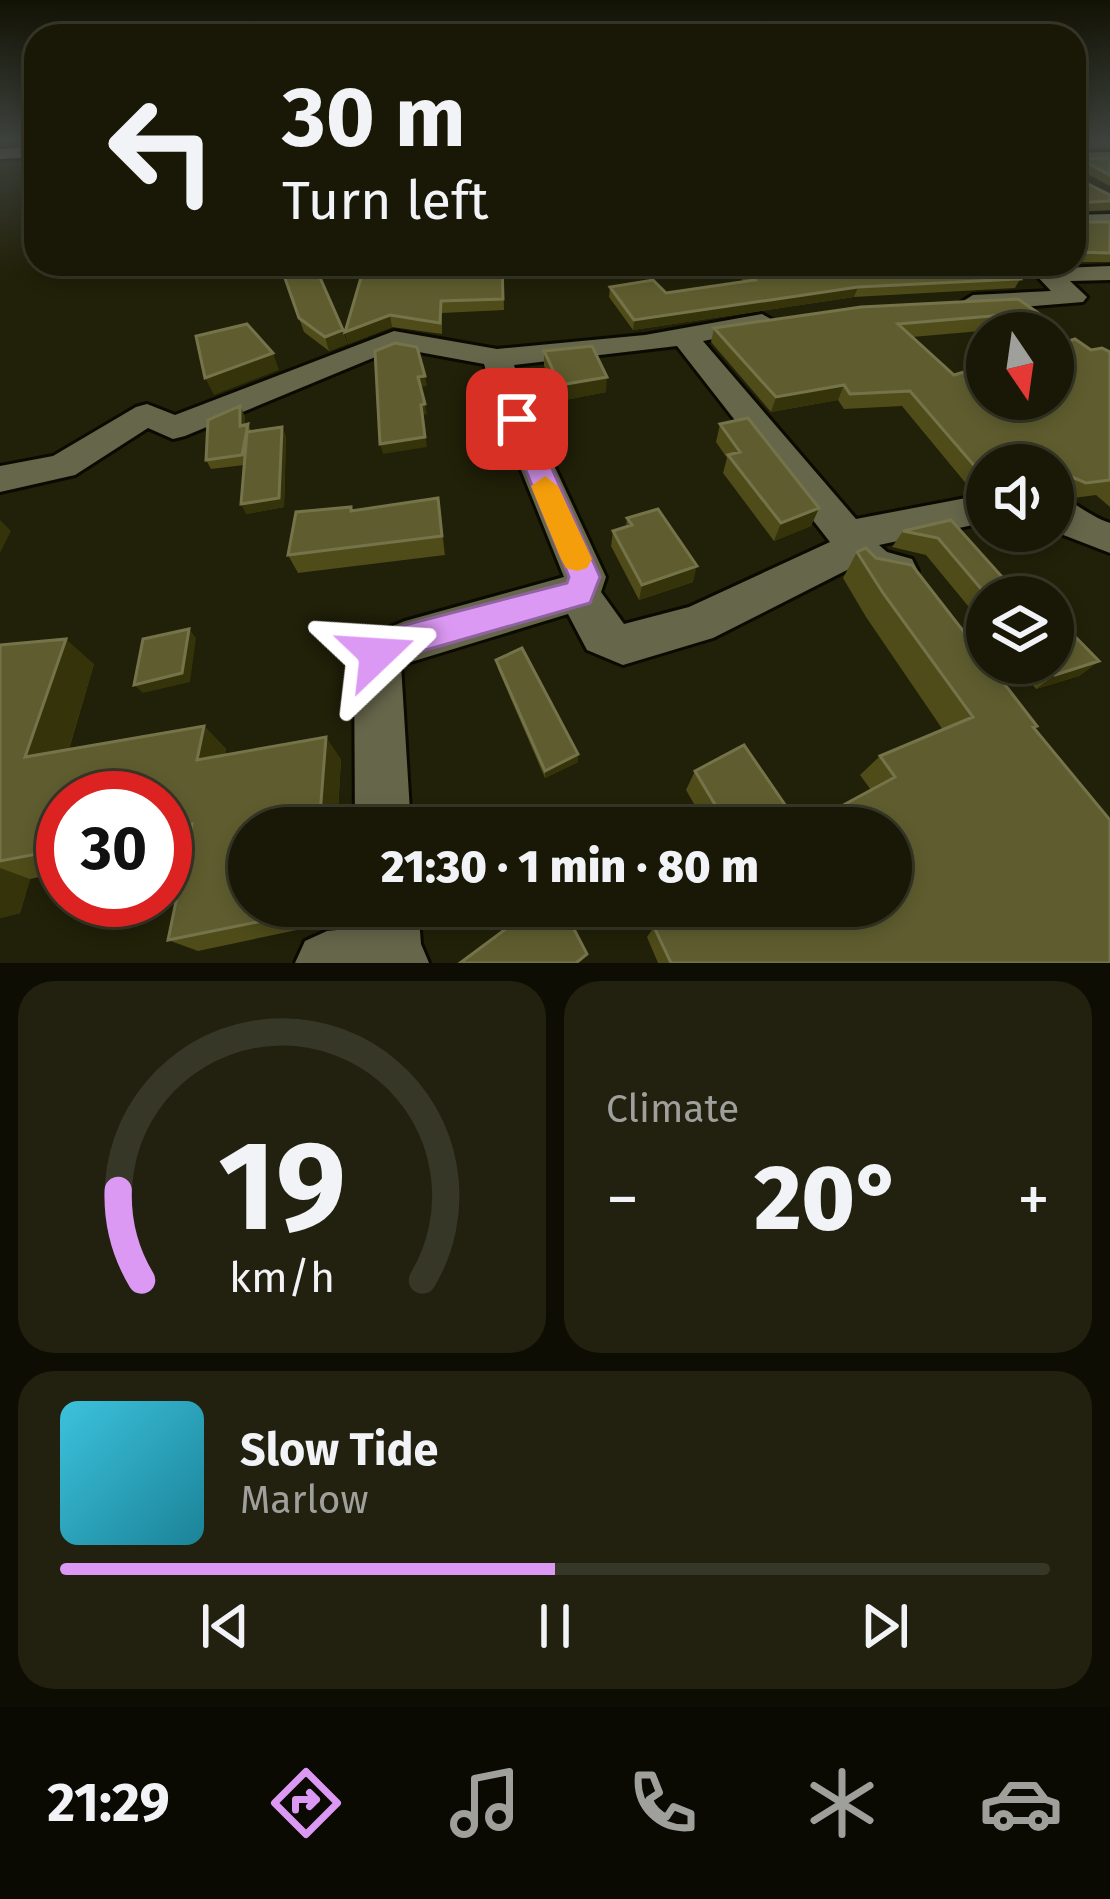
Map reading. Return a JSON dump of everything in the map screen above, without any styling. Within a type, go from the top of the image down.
[{"type":"street","points":[[935,304],[1074,297],[1050,276]]},
{"type":"street","points":[[0,479],[63,466],[147,414],[173,428],[394,339],[497,358],[645,343],[796,317]]},
{"type":"street","points":[[682,333],[875,567],[909,570],[923,589]]},
{"type":"street","points":[[497,358],[517,419],[584,577],[579,593],[603,636],[623,645],[697,624],[852,542],[966,513]]},
{"type":"street","points":[[1074,526],[1110,538]]},
{"type":"street","points":[[382,807],[377,654],[405,641],[579,593]]},
{"type":"street","points":[[327,963],[392,941]]},
{"type":"building","points":[[1086,187],[1110,195],[1110,201],[1086,202]]},
{"type":"building","points":[[1086,222],[1110,222],[1110,253],[1086,252]]},
{"type":"building","points":[[284,276],[319,276],[343,330],[325,337],[299,318]]},
{"type":"building","points":[[361,276],[502,276],[503,299],[441,301],[440,323],[390,315],[345,332]]},
{"type":"building","points":[[751,276],[1020,279],[858,287],[634,320],[610,287],[653,280],[666,293],[755,280]]},
{"type":"building","points":[[1018,299],[1037,312],[966,312],[966,318],[898,324],[954,375],[966,371],[966,420],[1074,420],[1074,339],[1091,350],[1110,352],[1110,480],[1086,483],[1074,478],[1074,444],[966,444],[966,456],[910,391],[850,394],[844,385],[776,397],[714,328],[861,307]]},
{"type":"building","points":[[247,324],[273,353],[205,378],[196,336]]},
{"type":"building","points":[[395,343],[417,347],[425,376],[418,377],[425,404],[421,405],[425,437],[380,444],[375,351]]},
{"type":"building","points":[[592,346],[607,377],[560,385],[544,351]]},
{"type":"building","points":[[240,406],[240,426],[248,424],[242,455],[206,460],[208,420]]},
{"type":"building","points":[[748,418],[819,508],[781,523],[728,455],[740,452],[720,424]]},
{"type":"building","points":[[282,427],[279,498],[241,504],[247,432]]},
{"type":"building","points":[[438,498],[442,536],[288,555],[296,512],[351,507],[351,511]]},
{"type":"building","points":[[658,509],[697,566],[642,585],[613,531],[632,525],[627,518]]},
{"type":"building","points":[[951,520],[966,537],[966,552],[980,552],[1001,576],[970,576],[938,538],[903,531]]},
{"type":"building","points":[[866,548],[876,558],[912,565],[966,635],[966,684],[1004,684],[1037,726],[1033,727],[1110,820],[1110,963],[671,963],[654,927],[912,927],[912,807],[840,807],[895,777],[880,756],[973,717],[857,552]]},
{"type":"building","points":[[189,629],[182,673],[134,685],[143,639]]},
{"type":"building","points":[[1074,636],[1099,661],[1074,669]]},
{"type":"building","points":[[66,639],[25,757],[204,726],[197,760],[326,737],[321,807],[228,807],[228,927],[233,927],[168,940],[171,927],[192,927],[192,771],[36,771],[36,854],[0,861],[0,645]]},
{"type":"building","points":[[522,648],[578,754],[545,771],[496,660]]},
{"type":"building","points":[[744,745],[787,807],[716,807],[695,771]]},
{"type":"building","points":[[509,927],[573,927],[587,954],[576,963],[460,963]]},
{"type":"slow traffic","points":[[545,486],[577,559]]},
{"type":"route","points":[[377,654],[405,641],[579,593],[584,577],[517,419]]}]
